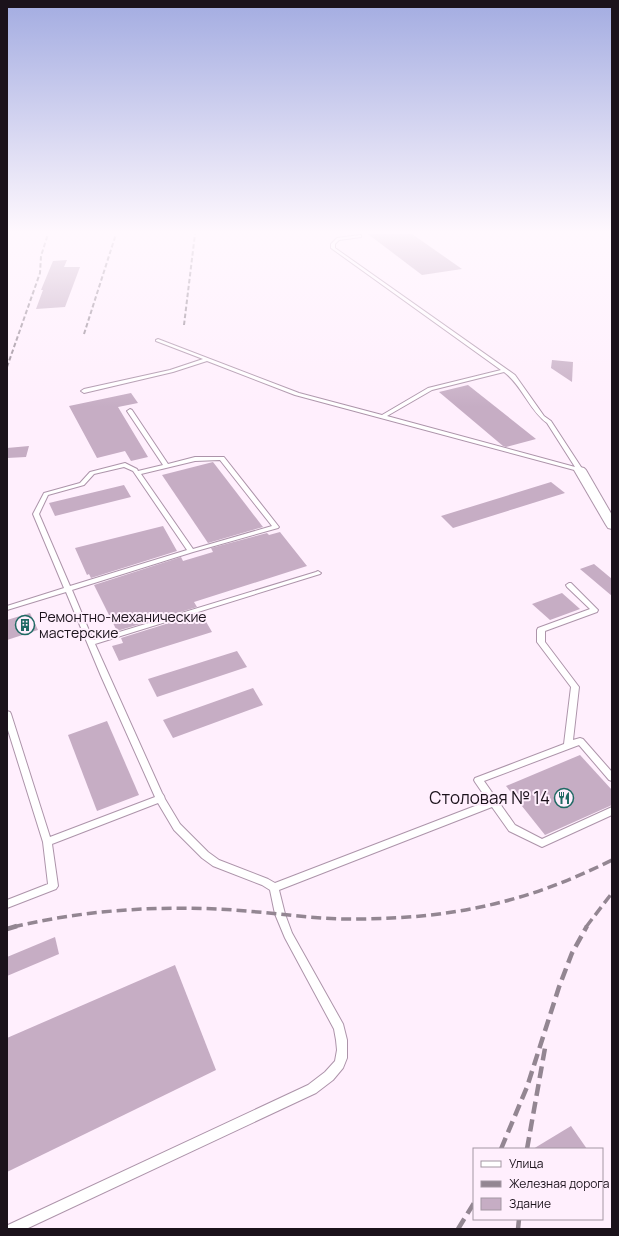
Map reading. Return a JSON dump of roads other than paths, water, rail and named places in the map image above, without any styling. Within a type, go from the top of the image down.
[{"type":"street","points":[[580,470],[612,525]]},
{"type":"lane","points":[[395,292],[513,376],[542,417],[549,422],[580,470]]},
{"type":"lane","points":[[158,340],[297,394],[580,470]]},
{"type":"lane","points":[[84,391],[171,371],[208,359]]},
{"type":"lane","points":[[382,418],[430,389],[505,370]]},
{"type":"lane","points":[[130,411],[167,466]]},
{"type":"lane","points":[[7,608],[191,551],[276,527],[222,458],[195,459],[137,473]]},
{"type":"lane","points":[[12,1229],[312,1089],[333,1075],[342,1059],[342,1041],[339,1028],[288,936],[280,914],[274,888],[265,882],[222,865],[205,855],[178,827],[160,798],[36,514],[46,494],[82,484],[92,473],[125,465],[135,470],[191,551]]},
{"type":"lane","points":[[92,643],[318,573]]},
{"type":"lane","points":[[568,746],[575,687],[541,642],[541,630],[595,610],[569,584]]},
{"type":"lane","points":[[7,714],[47,842],[53,886],[7,904]]},
{"type":"lane","points":[[612,778],[580,741],[478,780],[512,828],[542,843],[612,811]]},
{"type":"lane","points":[[47,842],[160,798]]},
{"type":"lane","points":[[274,888],[494,802]]},
{"type":"railway","points":[[7,367],[33,292]]},
{"type":"railway","points":[[84,334],[98,292]]},
{"type":"railway","points":[[184,325],[188,292]]},
{"type":"railway","points":[[15,927],[89,913],[166,908],[235,910],[343,919],[395,918],[428,915],[460,911],[520,897],[581,875],[612,860]]},
{"type":"railway","points":[[586,927],[612,893]]},
{"type":"railway","points":[[501,1148],[527,1087],[559,987],[572,953],[587,926]]},
{"type":"railway","points":[[7,929],[15,927]]},
{"type":"railway","points":[[527,1148],[545,1048]]},
{"type":"railway","points":[[458,1229],[473,1205]]},
{"type":"railway","points":[[518,1229],[519,1220]]},
{"type":"place","name":"Ремонтно-механические мастерские","points":[[25,625]]},
{"type":"place","name":"Cтоловая № 14","points":[[564,798]]}]
